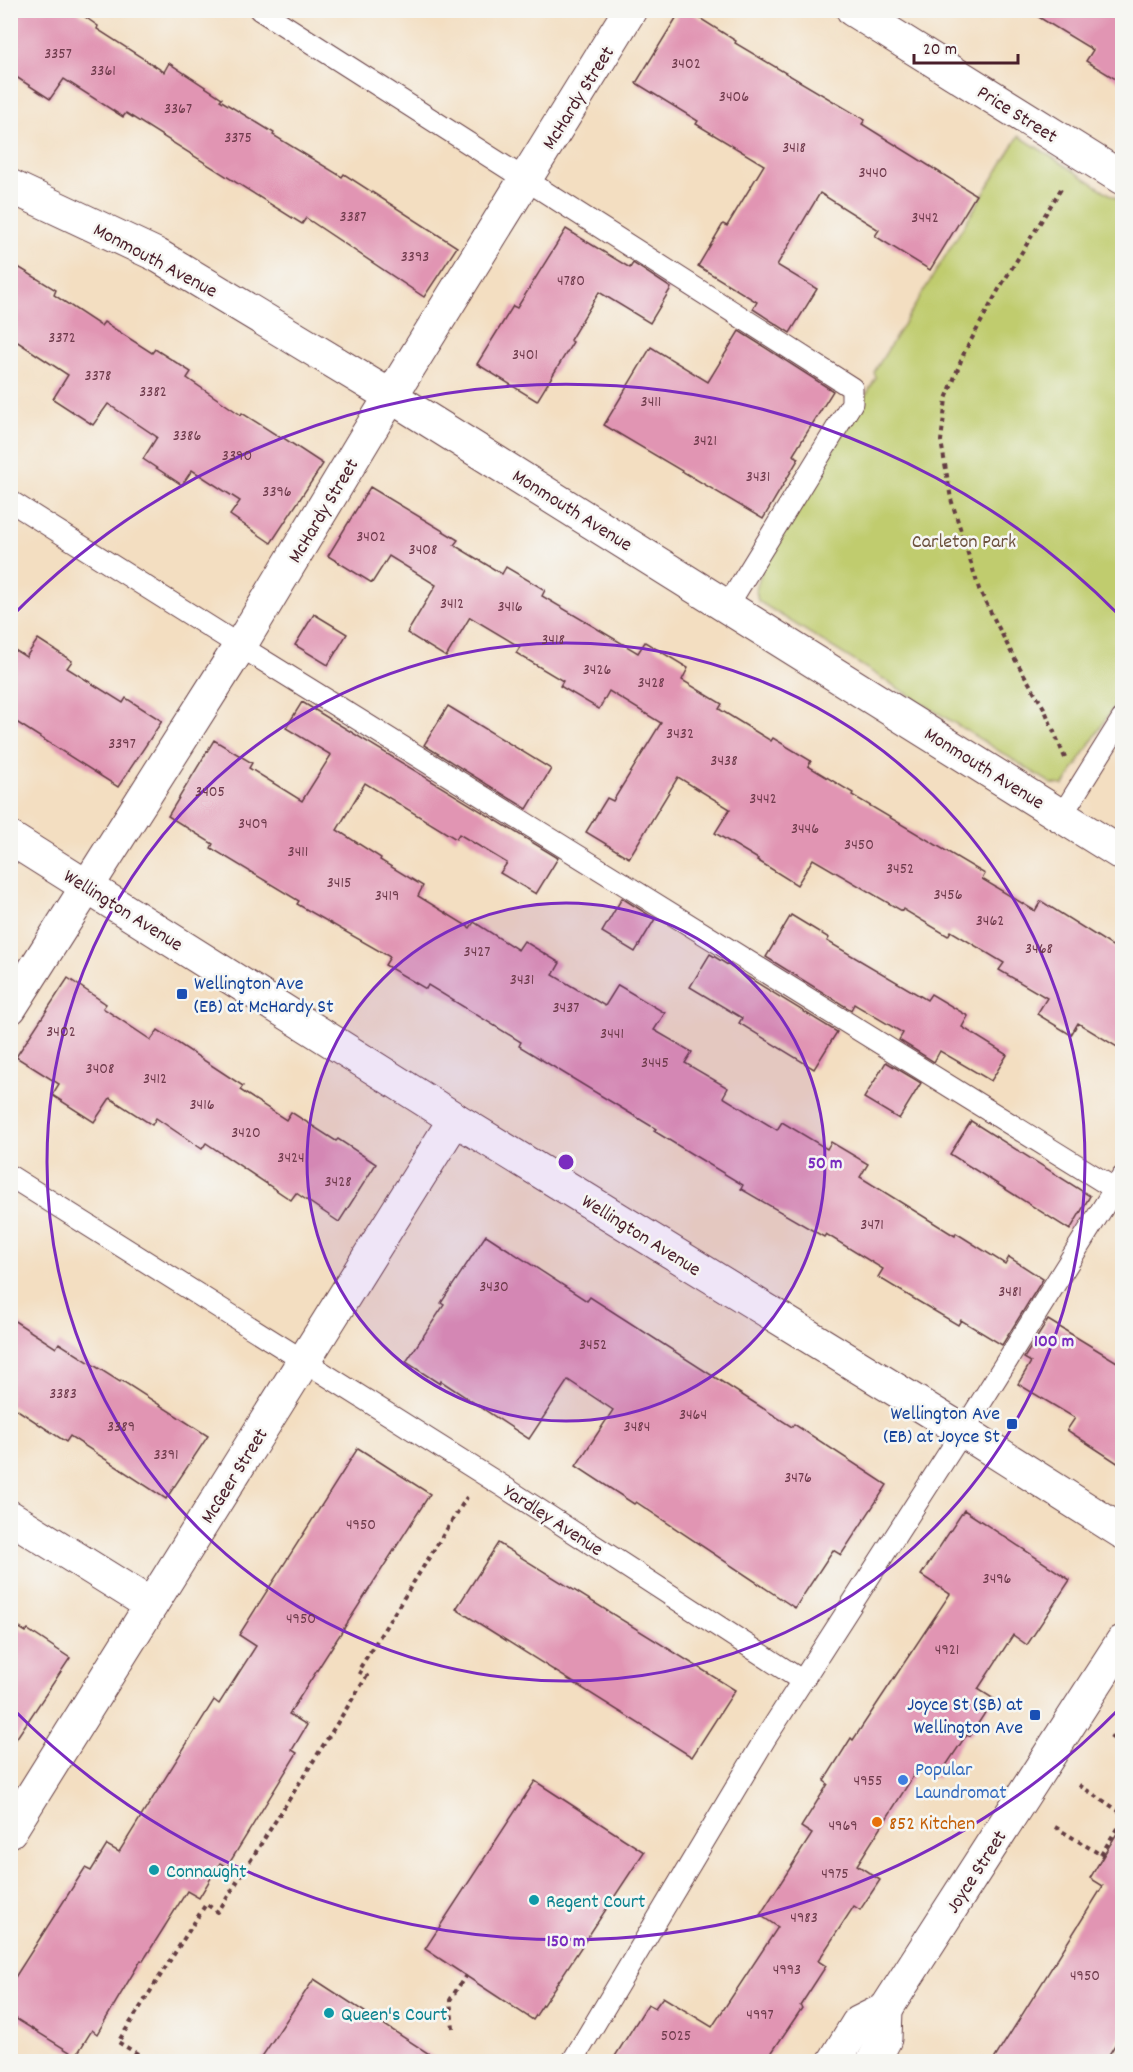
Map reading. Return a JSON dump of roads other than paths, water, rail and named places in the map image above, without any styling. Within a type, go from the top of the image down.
[{"type":"street","name":"McHardy Street","points":[[10,1008],[240,646],[630,10]]},
{"type":"street","name":"Price Street","points":[[853,10],[886,19],[1122,178]]},
{"type":"street","name":"Monmouth Avenue","points":[[10,186],[156,255],[392,397],[728,605],[1122,854]]},
{"type":"street","name":"Wellington Avenue","points":[[10,838],[455,1119],[963,1431],[1122,1533]]},
{"type":"street","name":"McGeer Street","points":[[10,1831],[455,1119]]},
{"type":"street","points":[[10,1517],[151,1605]]},
{"type":"street","name":"Joyce Street","points":[[886,2009],[1122,1642]]},
{"type":"street","points":[[834,2061],[858,2023],[886,2009],[885,2039],[873,2061]]},
{"type":"lane","points":[[260,10],[852,388],[852,404],[728,605]]},
{"type":"lane","points":[[10,501],[240,646],[1119,1183],[963,1431],[801,1680],[572,2061]]},
{"type":"lane","points":[[1062,815],[1122,719]]},
{"type":"lane","name":"Yardley Avenue","points":[[10,1176],[305,1360],[337,1383],[482,1473],[801,1680]]},
{"type":"place","name":"Wellington Ave (EB) at McHardy St","points":[[182,994]]},
{"type":"place","name":"Wellington Ave (EB) at Joyce St","points":[[1012,1424]]},
{"type":"place","name":"Joyce St (SB) at Wellington Ave","points":[[1035,1715]]},
{"type":"place","name":"Popular Laundromat","points":[[903,1780]]},
{"type":"place","name":"852 Kitchen","points":[[877,1822]]},
{"type":"place","name":"Connaught","points":[[154,1870]]},
{"type":"place","name":"Regent Court","points":[[534,1900]]},
{"type":"place","name":"Queen's Court","points":[[329,2013]]},
{"type":"park label","name":"Carleton Park","points":[[964,540]]}]
